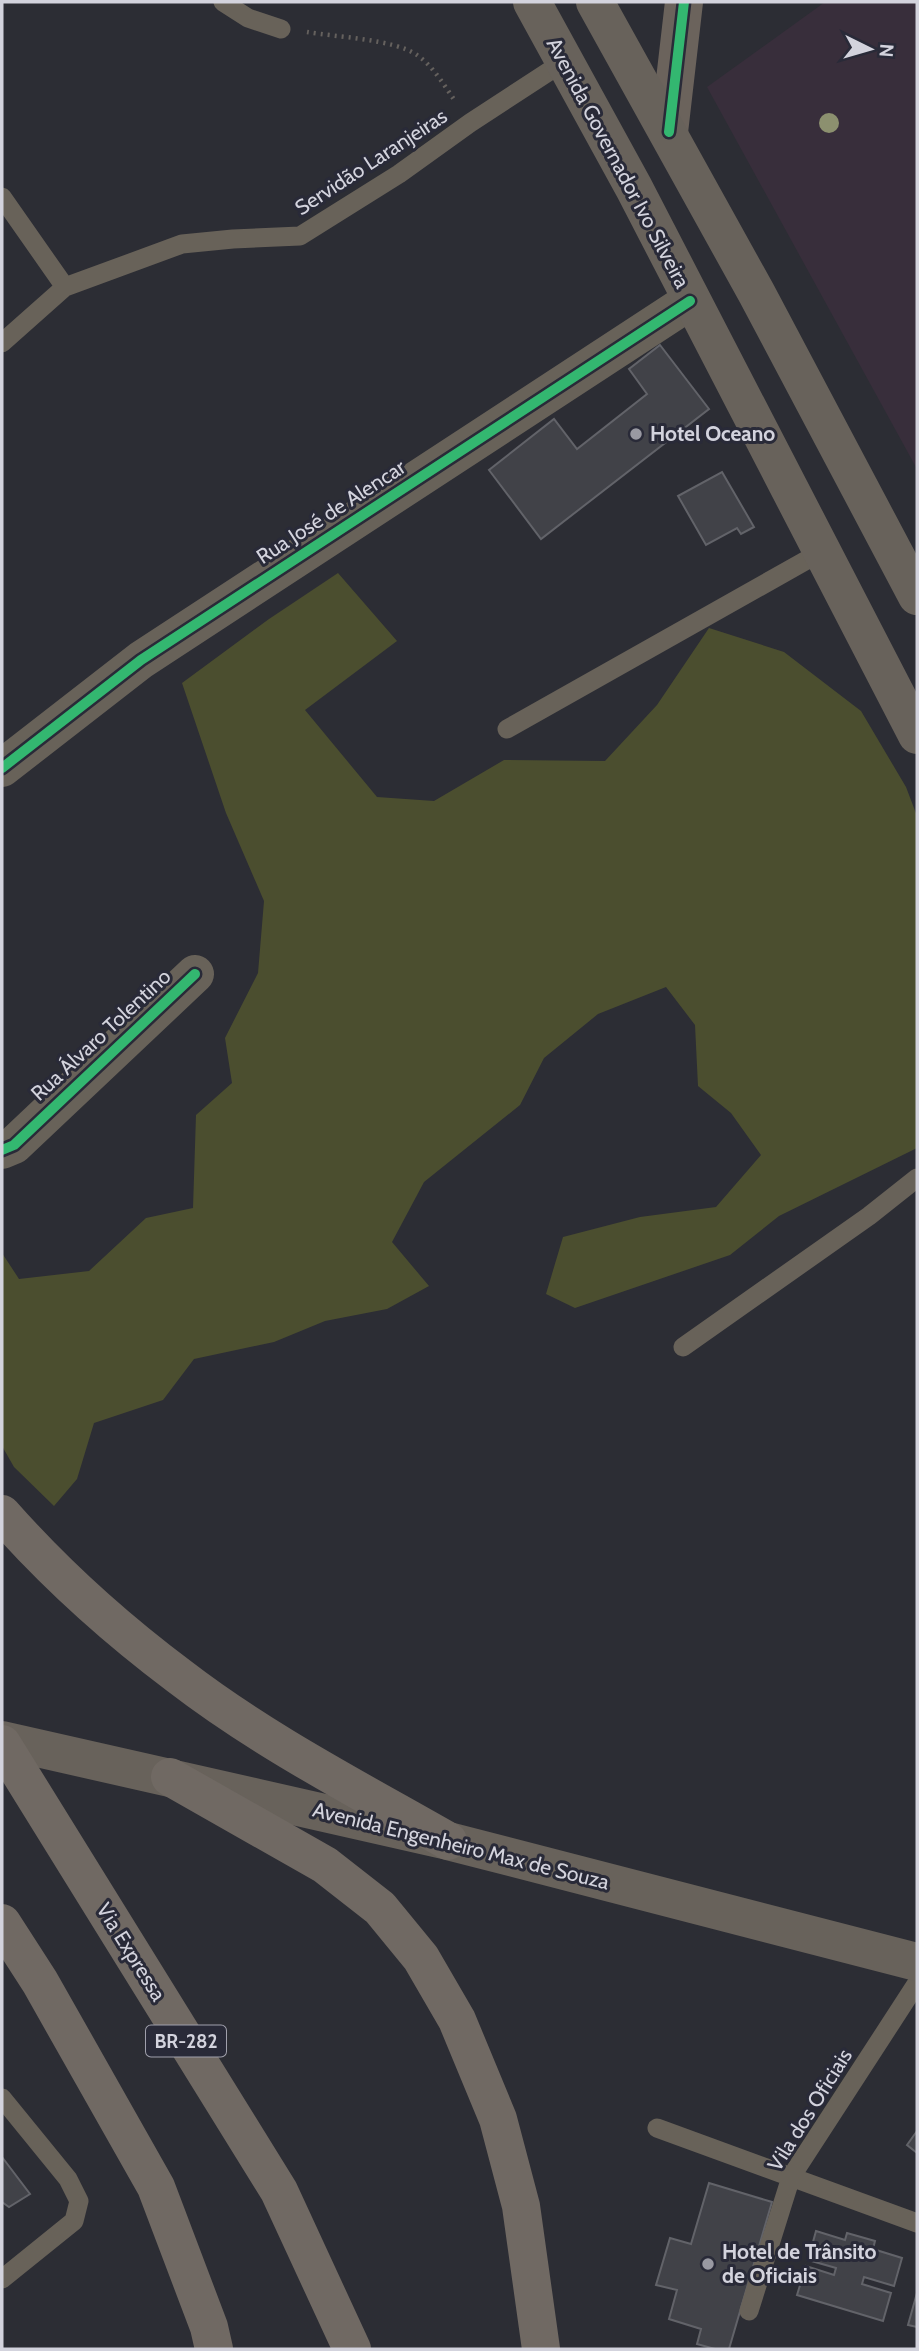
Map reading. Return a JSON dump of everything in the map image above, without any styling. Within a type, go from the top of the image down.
[{"type":"highway","points":[[2,1514],[37,1553],[74,1588],[180,1678],[326,1772],[448,1841]]},
{"type":"highway","name":"Via Expressa","points":[[2,1742],[279,2191],[352,2349]]},
{"type":"highway","points":[[167,1776],[325,1865],[380,1908],[421,1958],[457,2020],[498,2119],[521,2206],[541,2349]]},
{"type":"highway","points":[[2,1923],[40,1982],[156,2187],[209,2327],[214,2349]]},
{"type":"main road","name":"Avenida Governador Ivo Silveira","points":[[532,2],[634,188],[917,735]]},
{"type":"main road","points":[[595,2],[669,132],[917,596]]},
{"type":"main road","name":"Avenida Engenheiro Max de Souza","points":[[2,1742],[167,1776],[448,1841],[917,1962]]},
{"type":"street","points":[[669,132],[684,2]]},
{"type":"street","name":"Rua José de Alencar","points":[[2,768],[141,660],[691,301]]},
{"type":"street","name":"Rua Álvaro Tolentino","points":[[2,1150],[14,1144],[194,974]]},
{"type":"lane","points":[[223,2],[248,18],[281,29]]},
{"type":"lane","name":"Servidão Laranjeiras","points":[[2,343],[65,287],[182,244],[300,236],[400,174],[470,123],[565,61]]},
{"type":"lane","points":[[2,197],[65,287]]},
{"type":"lane","points":[[506,729],[821,552]]},
{"type":"lane","points":[[683,1347],[869,1216],[917,1178]]},
{"type":"lane","name":"Vila dos Oficiais","points":[[749,2311],[792,2177],[917,1983]]},
{"type":"lane","points":[[2,2098],[68,2179],[79,2200],[74,2221],[2,2279]]},
{"type":"lane","points":[[657,2128],[917,2223]]},
{"type":"path","points":[[281,29],[391,44],[417,54],[436,73],[470,123]]},
{"type":"shaded area","points":[[825,2],[917,2],[917,469],[707,87]]},
{"type":"green space","points":[[338,573],[397,641],[305,710],[377,797],[434,801],[504,760],[605,761],[657,705],[709,628],[784,652],[861,711],[906,787],[917,816],[917,1148],[779,1216],[730,1255],[575,1308],[546,1294],[563,1237],[640,1217],[716,1207],[761,1155],[731,1113],[698,1086],[695,1025],[666,987],[598,1014],[544,1058],[520,1105],[424,1182],[392,1242],[429,1286],[387,1309],[325,1321],[274,1342],[194,1359],[163,1400],[94,1423],[77,1479],[54,1506],[14,1467],[2,1446],[2,1253],[19,1279],[89,1271],[146,1218],[193,1208],[196,1115],[232,1083],[225,1038],[258,973],[264,901],[226,813],[182,683],[269,619]]},
{"type":"building","name":"Hotel Oceano","points":[[660,345],[709,409],[541,539],[489,470],[554,419],[577,449],[647,394],[629,369]]},
{"type":"building","points":[[722,472],[754,527],[741,534],[737,528],[706,545],[678,496]]},
{"type":"building","points":[[917,2131],[917,2153],[907,2145]]},
{"type":"building","points":[[2,2157],[30,2194],[9,2207],[2,2202]]},
{"type":"building","name":"Hotel de Trânsito de Oficiais","points":[[709,2183],[772,2202],[729,2349],[715,2349],[697,2344],[701,2329],[669,2319],[677,2290],[656,2285],[670,2238],[691,2244]]},
{"type":"building","points":[[816,2231],[845,2240],[847,2233],[875,2241],[873,2249],[902,2258],[894,2286],[864,2277],[862,2284],[891,2293],[883,2321],[797,2295],[806,2266],[834,2275],[836,2268],[808,2260]]},
{"type":"building","points":[[917,2293],[917,2327],[908,2325]]},
{"type":"cycle path","points":[[669,132],[684,2]]},
{"type":"cycle path","points":[[2,768],[141,660],[690,301]]},
{"type":"cycle path","points":[[2,1150],[14,1145],[195,974]]},
{"type":"place","name":"Hotel Oceano","points":[[636,434]]},
{"type":"place","name":"Hotel de Trânsito de Oficiais","points":[[708,2264]]}]
